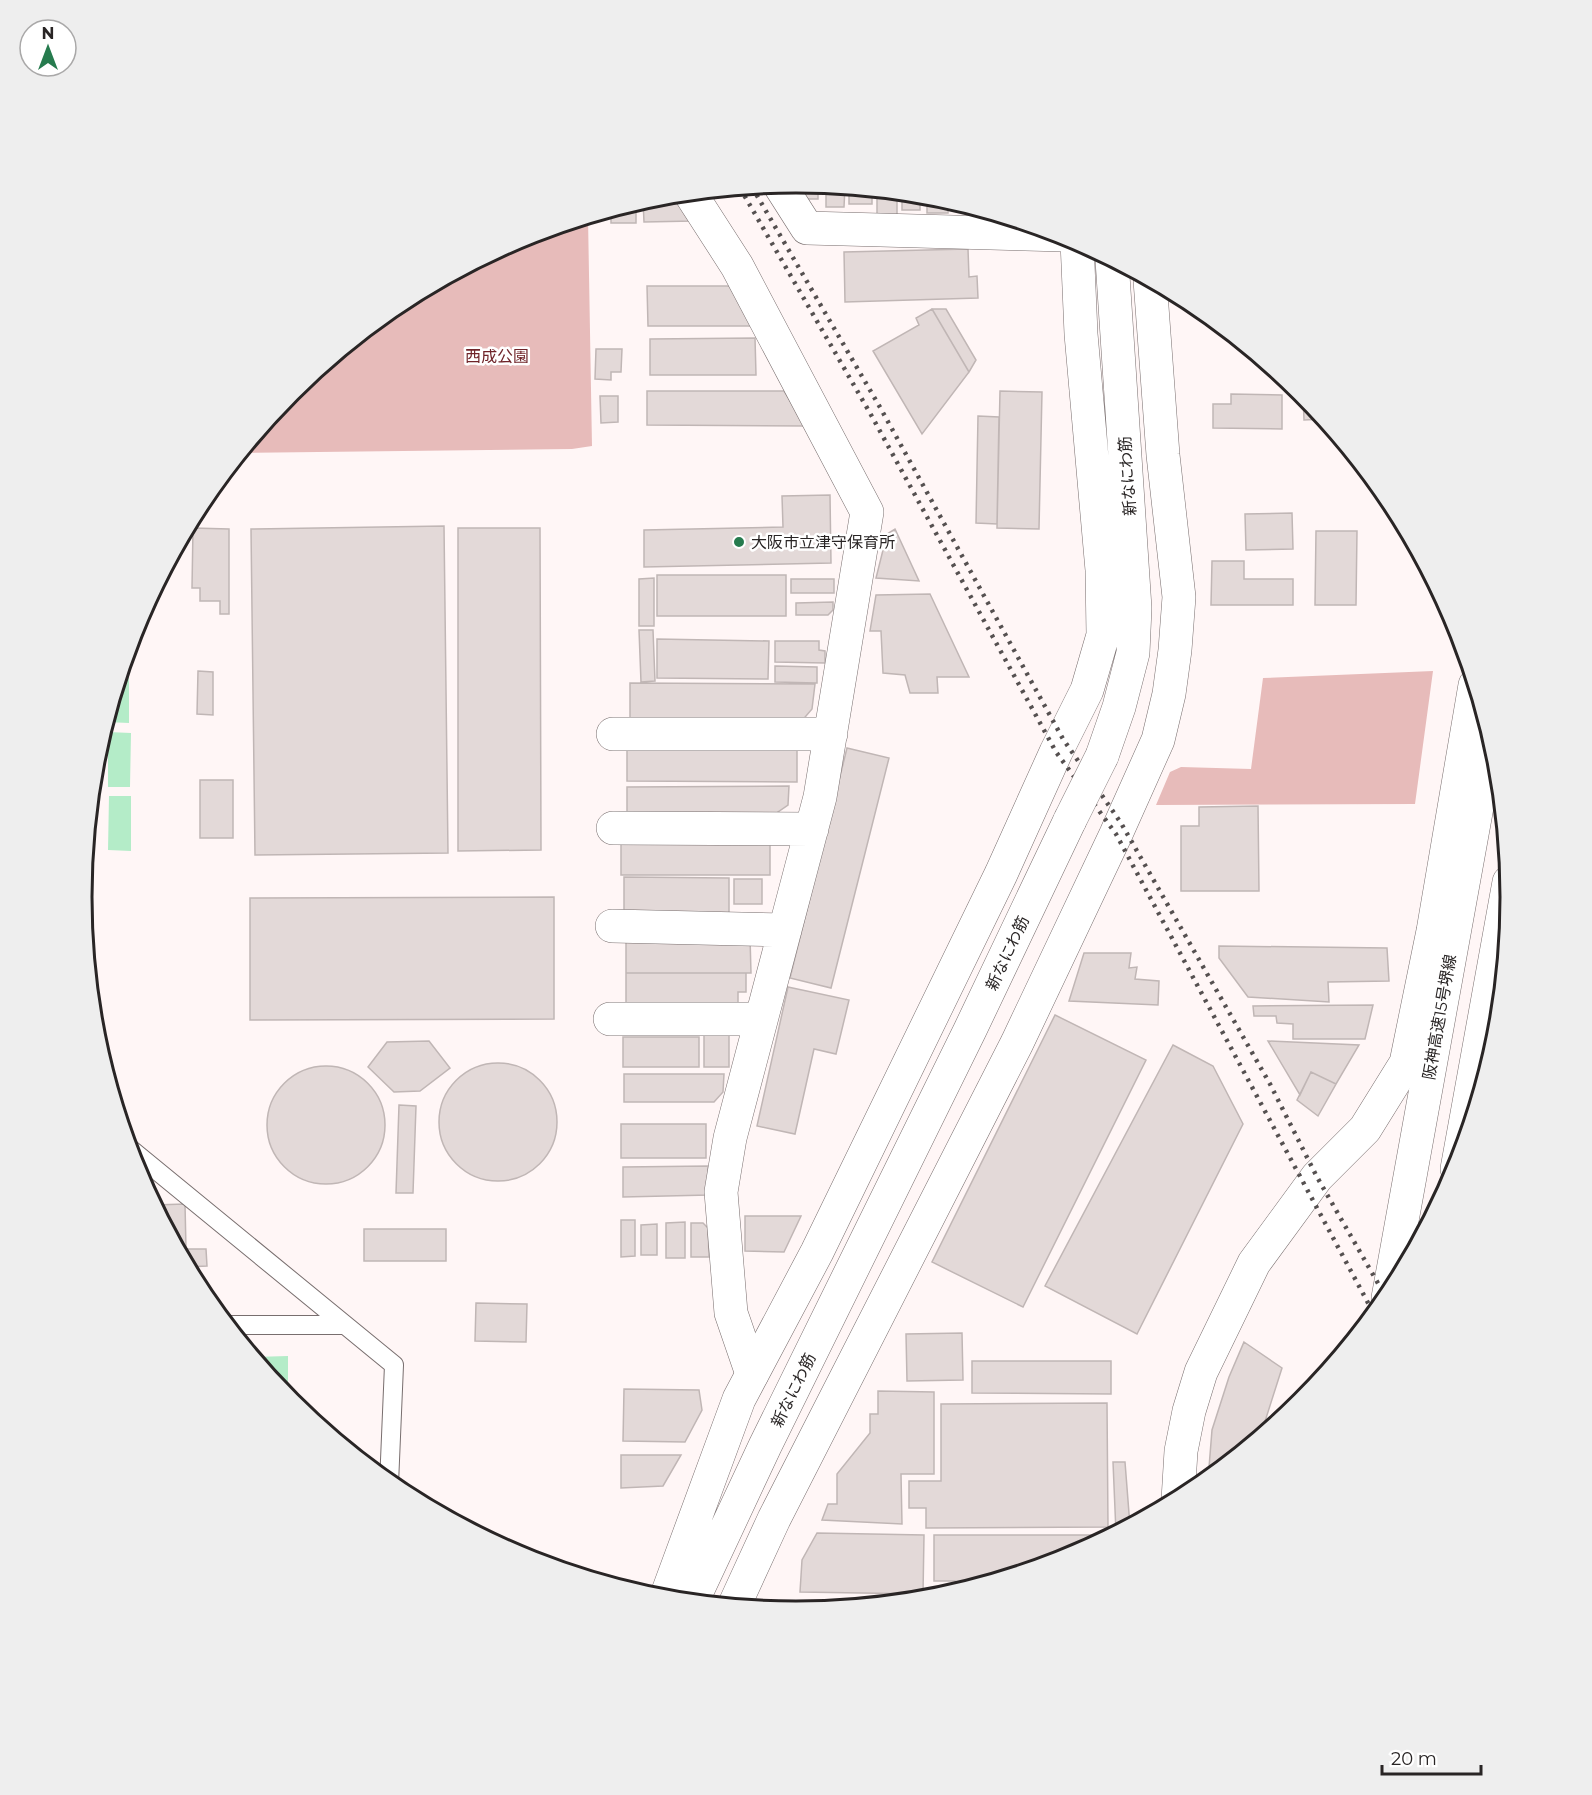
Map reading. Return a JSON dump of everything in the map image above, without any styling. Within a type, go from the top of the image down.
[{"type":"main road","points":[[785,193],[807,228],[967,219],[1008,226]]},
{"type":"main road","points":[[695,201],[737,266],[867,512],[820,797],[730,1138],[721,1192],[731,1313],[752,1374]]},
{"type":"main road","points":[[669,1590],[739,1399],[817,1252],[1001,874],[1056,752],[1087,690],[1103,635],[1102,570],[1082,346],[1078,252]]},
{"type":"main road","name":"新なにわ筋","points":[[696,1594],[765,1446],[1102,756],[1119,706],[1133,653],[1135,608],[1113,268]]},
{"type":"main road","points":[[737,1599],[774,1519],[1022,1033],[1158,740],[1169,694],[1179,597],[1163,455],[1151,289]]},
{"type":"main road","points":[[1179,1488],[1181,1451],[1189,1411],[1201,1372],[1254,1263],[1317,1177],[1365,1129],[1406,1063],[1433,931],[1472,702]]},
{"type":"main road","points":[[614,734],[831,734]]},
{"type":"main road","name":"阪神高速15号堺線","points":[[1393,1271],[1486,756]]},
{"type":"main road","points":[[613,828],[812,829]]},
{"type":"main road","points":[[612,926],[785,930]]},
{"type":"main road","points":[[1469,1105],[1499,936]]},
{"type":"main road","points":[[610,1019],[761,1019]]},
{"type":"lane","points":[[142,1158],[394,1365],[390,1472]]},
{"type":"lane","points":[[236,1325],[345,1325]]},
{"type":"green space","name":"西成公園","points":[[588,225],[592,446],[572,449],[250,453],[298,399],[331,368],[405,312],[444,287],[484,266],[526,247]]},
{"type":"green space","points":[[1433,671],[1415,804],[1156,805],[1170,772],[1181,767],[1251,769],[1263,678]]},
{"type":"shaded area","points":[[129,671],[129,723],[114,722]]},
{"type":"shaded area","points":[[112,732],[131,733],[130,787],[108,787],[108,748]]},
{"type":"shaded area","points":[[109,796],[131,796],[131,851],[108,850]]},
{"type":"shaded area","points":[[288,1356],[288,1385],[266,1362],[262,1357]]},
{"type":"building","points":[[795,193],[818,194],[818,199],[795,199]]},
{"type":"building","points":[[826,194],[845,195],[844,207],[826,207]]},
{"type":"building","points":[[849,196],[872,198],[872,204],[849,204]]},
{"type":"building","points":[[877,198],[897,201],[897,215],[877,214]]},
{"type":"building","points":[[902,201],[920,205],[920,210],[902,210]]},
{"type":"building","points":[[679,203],[693,221],[644,222],[643,210]]},
{"type":"building","points":[[927,206],[948,210],[948,213],[927,213]]},
{"type":"building","points":[[636,212],[636,223],[611,223],[611,218]]},
{"type":"building","points":[[968,249],[969,277],[977,276],[978,298],[845,302],[844,252]]},
{"type":"building","points":[[647,286],[730,286],[752,326],[648,326]]},
{"type":"building","points":[[932,309],[969,372],[922,434],[873,351],[919,325],[916,318]]},
{"type":"building","points":[[932,309],[946,309],[976,360],[969,372]]},
{"type":"building","points":[[755,338],[756,375],[650,375],[650,339]]},
{"type":"building","points":[[596,349],[622,349],[621,372],[611,372],[611,380],[595,379]]},
{"type":"building","points":[[647,391],[784,391],[806,426],[647,425]]},
{"type":"building","points":[[1000,391],[1042,392],[1039,529],[997,528]]},
{"type":"building","points":[[1231,394],[1282,395],[1282,429],[1213,428],[1213,404],[1231,404]]},
{"type":"building","points":[[600,396],[618,396],[618,422],[601,423]]},
{"type":"building","points":[[1304,409],[1313,420],[1304,420]]},
{"type":"building","points":[[978,416],[999,417],[997,524],[976,523]]},
{"type":"building","points":[[830,495],[831,563],[644,567],[644,530],[783,527],[782,496]]},
{"type":"building","points":[[1292,513],[1293,549],[1246,550],[1245,514]]},
{"type":"building","points":[[444,526],[448,853],[255,855],[251,529]]},
{"type":"building","points":[[196,528],[229,529],[229,614],[220,614],[220,601],[200,601],[200,588],[192,588],[193,534]]},
{"type":"building","points":[[458,528],[540,528],[541,850],[458,851]]},
{"type":"building","points":[[895,529],[919,581],[876,578],[887,534]]},
{"type":"building","points":[[1316,531],[1357,531],[1356,605],[1315,605]]},
{"type":"building","points":[[1212,561],[1244,561],[1244,579],[1293,579],[1293,605],[1211,605]]},
{"type":"building","points":[[657,575],[786,575],[786,616],[657,616]]},
{"type":"building","points":[[654,578],[654,626],[639,626],[639,579]]},
{"type":"building","points":[[791,579],[834,579],[834,593],[791,593]]},
{"type":"building","points":[[930,594],[969,677],[937,677],[938,693],[910,693],[905,675],[883,673],[881,631],[870,631],[876,595]]},
{"type":"building","points":[[833,602],[833,610],[828,615],[796,615],[796,603]]},
{"type":"building","points":[[639,630],[653,630],[655,681],[641,682]]},
{"type":"building","points":[[657,639],[769,641],[768,679],[657,678]]},
{"type":"building","points":[[775,641],[819,641],[819,650],[825,651],[825,663],[775,662]]},
{"type":"building","points":[[775,666],[817,667],[817,683],[775,682]]},
{"type":"building","points":[[198,671],[213,672],[213,715],[197,714]]},
{"type":"building","points":[[630,683],[815,684],[812,709],[800,723],[630,722]]},
{"type":"building","points":[[627,746],[797,747],[797,782],[627,781]]},
{"type":"building","points":[[847,748],[889,758],[831,988],[790,978]]},
{"type":"building","points":[[200,780],[233,780],[233,838],[200,838]]},
{"type":"building","points":[[789,786],[788,805],[772,816],[627,816],[627,787]]},
{"type":"building","points":[[1258,806],[1259,891],[1181,891],[1181,826],[1199,826],[1199,807]]},
{"type":"building","points":[[621,840],[770,841],[770,875],[621,875]]},
{"type":"building","points":[[624,877],[729,878],[729,917],[624,916]]},
{"type":"building","points":[[734,879],[762,879],[762,904],[734,904]]},
{"type":"building","points":[[554,897],[554,1019],[250,1020],[250,898]]},
{"type":"building","points":[[626,937],[750,937],[751,973],[626,973]]},
{"type":"building","points":[[1219,946],[1387,948],[1389,981],[1328,982],[1329,1002],[1248,997],[1219,958]]},
{"type":"building","points":[[1084,953],[1131,953],[1129,968],[1137,967],[1135,979],[1159,981],[1158,1005],[1069,1001]]},
{"type":"building","points":[[626,973],[746,973],[746,992],[738,992],[738,1007],[626,1008]]},
{"type":"building","points":[[788,987],[849,1000],[836,1054],[814,1049],[795,1134],[757,1126]]},
{"type":"building","points":[[1373,1005],[1365,1039],[1293,1039],[1293,1024],[1277,1023],[1276,1016],[1254,1016],[1253,1006]]},
{"type":"building","points":[[1055,1015],[1146,1060],[1023,1307],[932,1262]]},
{"type":"building","points":[[704,1034],[729,1034],[729,1067],[704,1067]]},
{"type":"building","points":[[623,1037],[699,1037],[699,1067],[623,1067]]},
{"type":"building","points":[[429,1041],[450,1068],[420,1091],[394,1092],[368,1067],[387,1042]]},
{"type":"building","points":[[1268,1041],[1359,1045],[1336,1084],[1311,1072],[1300,1095]]},
{"type":"building","points":[[1173,1045],[1213,1066],[1243,1124],[1137,1334],[1045,1286]]},
{"type":"building","points":[[498,1063],[521,1067],[540,1080],[553,1099],[557,1122],[553,1145],[540,1164],[521,1177],[498,1181],[475,1177],[456,1164],[443,1145],[439,1122],[443,1099],[456,1080],[475,1067]]},
{"type":"building","points":[[326,1066],[349,1070],[368,1083],[381,1102],[385,1125],[381,1148],[368,1167],[349,1180],[326,1184],[303,1180],[284,1167],[271,1148],[267,1125],[271,1102],[284,1083],[303,1070]]},
{"type":"building","points":[[1311,1072],[1336,1084],[1318,1116],[1297,1100]]},
{"type":"building","points":[[624,1074],[724,1074],[723,1092],[714,1102],[624,1102]]},
{"type":"building","points":[[399,1105],[416,1106],[413,1193],[396,1193]]},
{"type":"building","points":[[621,1124],[706,1124],[706,1158],[621,1158]]},
{"type":"building","points":[[708,1166],[709,1195],[623,1197],[623,1167]]},
{"type":"building","points":[[185,1204],[186,1249],[206,1249],[207,1266],[196,1267],[186,1250],[162,1205]]},
{"type":"building","points":[[745,1216],[801,1216],[784,1252],[745,1251]]},
{"type":"building","points":[[621,1220],[635,1220],[635,1256],[621,1257]]},
{"type":"building","points":[[685,1222],[685,1258],[666,1258],[666,1223]]},
{"type":"building","points":[[691,1223],[703,1223],[708,1228],[709,1257],[691,1257]]},
{"type":"building","points":[[657,1224],[657,1255],[641,1255],[641,1225]]},
{"type":"building","points":[[364,1229],[446,1229],[446,1261],[364,1261]]},
{"type":"building","points":[[476,1303],[527,1304],[526,1342],[475,1341]]},
{"type":"building","points":[[962,1333],[963,1380],[907,1381],[906,1334]]},
{"type":"building","points":[[1244,1342],[1282,1368],[1264,1424],[1209,1467],[1212,1430],[1229,1377]]},
{"type":"building","points":[[972,1361],[1111,1361],[1111,1394],[972,1393]]},
{"type":"building","points":[[624,1389],[699,1390],[702,1410],[685,1442],[623,1441]]},
{"type":"building","points":[[878,1391],[934,1392],[934,1474],[901,1474],[902,1524],[822,1520],[828,1504],[837,1504],[837,1474],[870,1433],[870,1414],[878,1414]]},
{"type":"building","points":[[1107,1403],[1108,1527],[926,1528],[926,1508],[909,1508],[909,1481],[941,1481],[941,1404]]},
{"type":"building","points":[[621,1455],[681,1455],[663,1486],[621,1488]]},
{"type":"building","points":[[1113,1462],[1125,1462],[1129,1518],[1116,1525]]},
{"type":"building","points":[[817,1533],[924,1535],[923,1590],[901,1594],[800,1592],[802,1560]]},
{"type":"building","points":[[934,1535],[1095,1535],[1022,1565],[978,1578],[955,1583],[955,1581],[934,1581]]},
{"type":"building","points":[[778,1601],[829,1601],[796,1602]]},
{"type":"railway","points":[[744,195],[870,413],[1056,752],[1116,834],[1370,1306]]},
{"type":"railway","points":[[756,195],[881,409],[1063,739],[1121,823],[1270,1084],[1317,1177],[1382,1290]]},
{"type":"place","name":"大阪市立津守保育所","points":[[739,542]]}]
